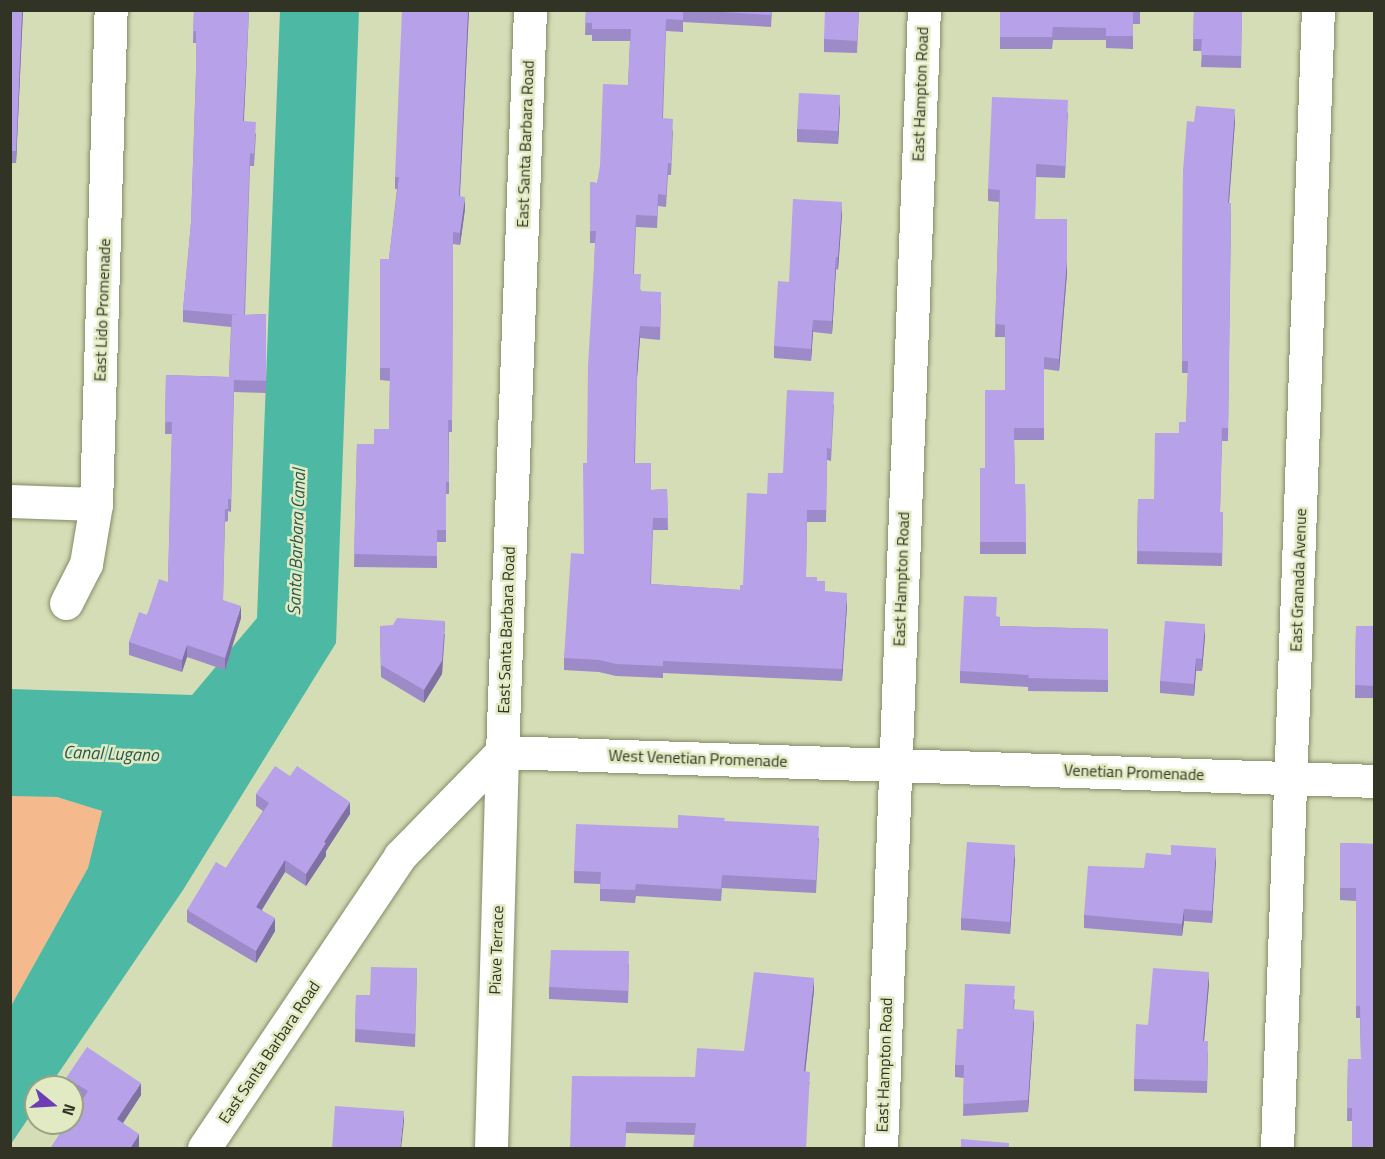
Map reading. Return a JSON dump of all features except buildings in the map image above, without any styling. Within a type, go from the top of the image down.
[{"type":"street","name":"East Lido Promenade","points":[[66,603],[86,564],[96,504],[111,10]]},
{"type":"street","name":"East Santa Barbara Road","points":[[204,1149],[400,856],[502,752],[530,10]]},
{"type":"street","name":"East Hampton Road","points":[[881,1149],[924,10]]},
{"type":"street","name":"East Granada Avenue","points":[[1278,1149],[1318,10]]},
{"type":"street","points":[[10,501],[96,504]]},
{"type":"street","name":"West Venetian Promenade","points":[[502,752],[894,764]]},
{"type":"street","name":"Piave Terrace","points":[[491,1149],[502,752]]},
{"type":"street","name":"Venetian Promenade","points":[[894,764],[1374,781]]},
{"type":"shaded area","points":[[11,796],[57,797],[102,811],[88,868],[11,1006]]},
{"type":"water","points":[[280,11],[359,11],[336,643],[183,890],[57,1075],[24,1075],[24,1125],[11,1144],[11,1006],[88,868],[102,811],[57,797],[11,796],[11,689],[192,695],[257,618]]},
{"type":"water label","name":"Santa Barbara Canal","points":[[297,542]]},
{"type":"water label","name":"Canal Lugano","points":[[111,754]]}]
